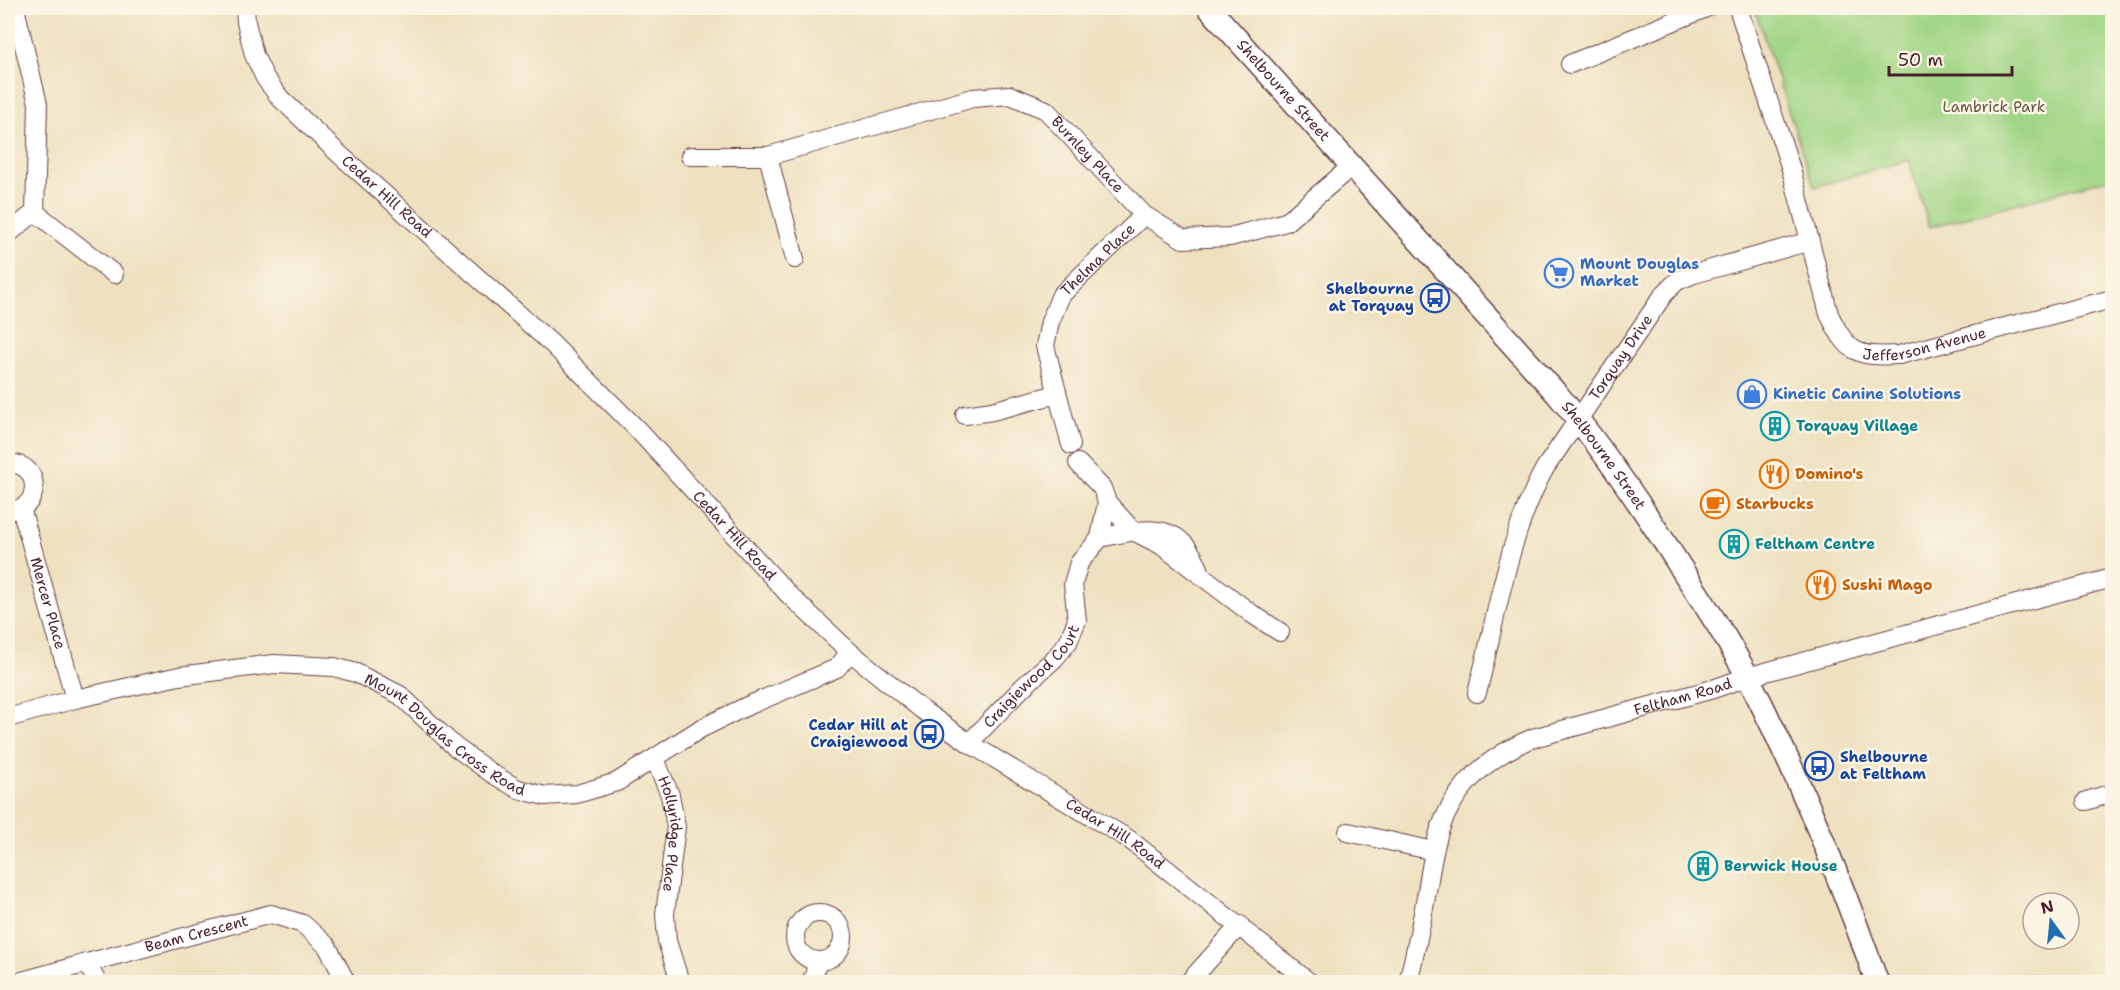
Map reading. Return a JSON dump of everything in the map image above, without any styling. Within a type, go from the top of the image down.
[{"type":"main road","name":"Shelbourne Street","points":[[1209,8],[1475,301],[1578,419],[1657,530],[1760,700],[1825,843],[1877,982]]},
{"type":"street","points":[[8,234],[35,212],[38,104],[15,8]]},
{"type":"street","name":"Cedar Hill Road","points":[[245,8],[254,55],[265,78],[280,98],[338,153],[552,344],[637,429],[789,595],[850,652],[921,709],[969,743],[1130,840],[1310,982]]},
{"type":"street","points":[[1570,64],[1706,8]]},
{"type":"street","points":[[1738,8],[1791,169],[1810,241]]},
{"type":"street","name":"Burnley Place","points":[[690,156],[768,156],[973,98],[1010,95],[1046,110],[1144,215],[1183,239],[1230,237],[1286,222],[1352,165]]},
{"type":"street","points":[[768,156],[795,259]]},
{"type":"street","points":[[35,212],[114,274]]},
{"type":"street","name":"Thelma Place","points":[[1071,445],[1045,346],[1050,322],[1061,295],[1144,215]]},
{"type":"street","name":"Jefferson Avenue","points":[[1810,241],[1829,314],[1839,336],[1853,349],[1871,356],[1899,355],[2112,299]]},
{"type":"street","name":"Torquay Drive","points":[[1478,693],[1517,528],[1530,496],[1545,468],[1664,294],[1677,281],[1694,274],[1810,241]]},
{"type":"street","points":[[965,415],[992,411],[1057,394]]},
{"type":"street","points":[[1078,463],[1102,488],[1107,502],[1132,531],[1161,545],[1252,614],[1280,632]]},
{"type":"street","name":"Mercer Place","points":[[8,464],[21,465],[27,470],[34,483],[32,498],[14,509],[75,699]]},
{"type":"street","name":"Craigiewood Court","points":[[969,743],[1023,687],[1055,658],[1068,642],[1077,620],[1073,584],[1079,563],[1100,538],[1107,502]]},
{"type":"street","points":[[1100,538],[1132,531]]},
{"type":"street","name":"Feltham Road","points":[[1408,982],[1434,851],[1441,828],[1455,799],[1477,772],[1511,748],[1533,738],[1713,689],[1747,677],[2112,578]]},
{"type":"street","name":"Mount Douglas Cross Road","points":[[8,718],[75,699],[179,676],[274,664],[334,667],[356,674],[400,695],[454,746],[518,789],[545,796],[577,794],[617,782],[700,729],[837,668],[850,652]]},
{"type":"street","name":"Hollyridge Place","points":[[655,759],[670,795],[676,827],[665,914],[667,941],[680,982]]},
{"type":"street","points":[[2086,801],[2112,793]]},
{"type":"street","points":[[1348,832],[1434,851]]},
{"type":"street","name":"Beam Crescent","points":[[19,982],[271,914],[303,924],[327,946],[346,982]]},
{"type":"street","points":[[1189,982],[1240,925]]},
{"type":"street","points":[[810,982],[814,977],[817,961]]},
{"type":"street","points":[[87,963],[97,982]]},
{"type":"green space","name":"Lambrick Park","points":[[1754,8],[2112,8],[2112,178],[1929,227],[1909,160],[1814,187]]},
{"type":"place","name":"Mount Douglas Market","points":[[1559,273]]},
{"type":"place","name":"Shelbourne at Torquay","points":[[1435,298]]},
{"type":"place","name":"Kinetic Canine Solutions","points":[[1752,394]]},
{"type":"place","name":"Torquay Village","points":[[1775,426]]},
{"type":"place","name":"Domino's","points":[[1774,474]]},
{"type":"place","name":"Starbucks","points":[[1715,504]]},
{"type":"place","name":"Feltham Centre","points":[[1734,544]]},
{"type":"place","name":"Sushi Mago","points":[[1821,585]]},
{"type":"place","name":"Cedar Hill at Craigiewood","points":[[929,734]]},
{"type":"place","name":"Shelbourne at Feltham","points":[[1819,766]]},
{"type":"place","name":"Berwick House","points":[[1703,866]]}]
